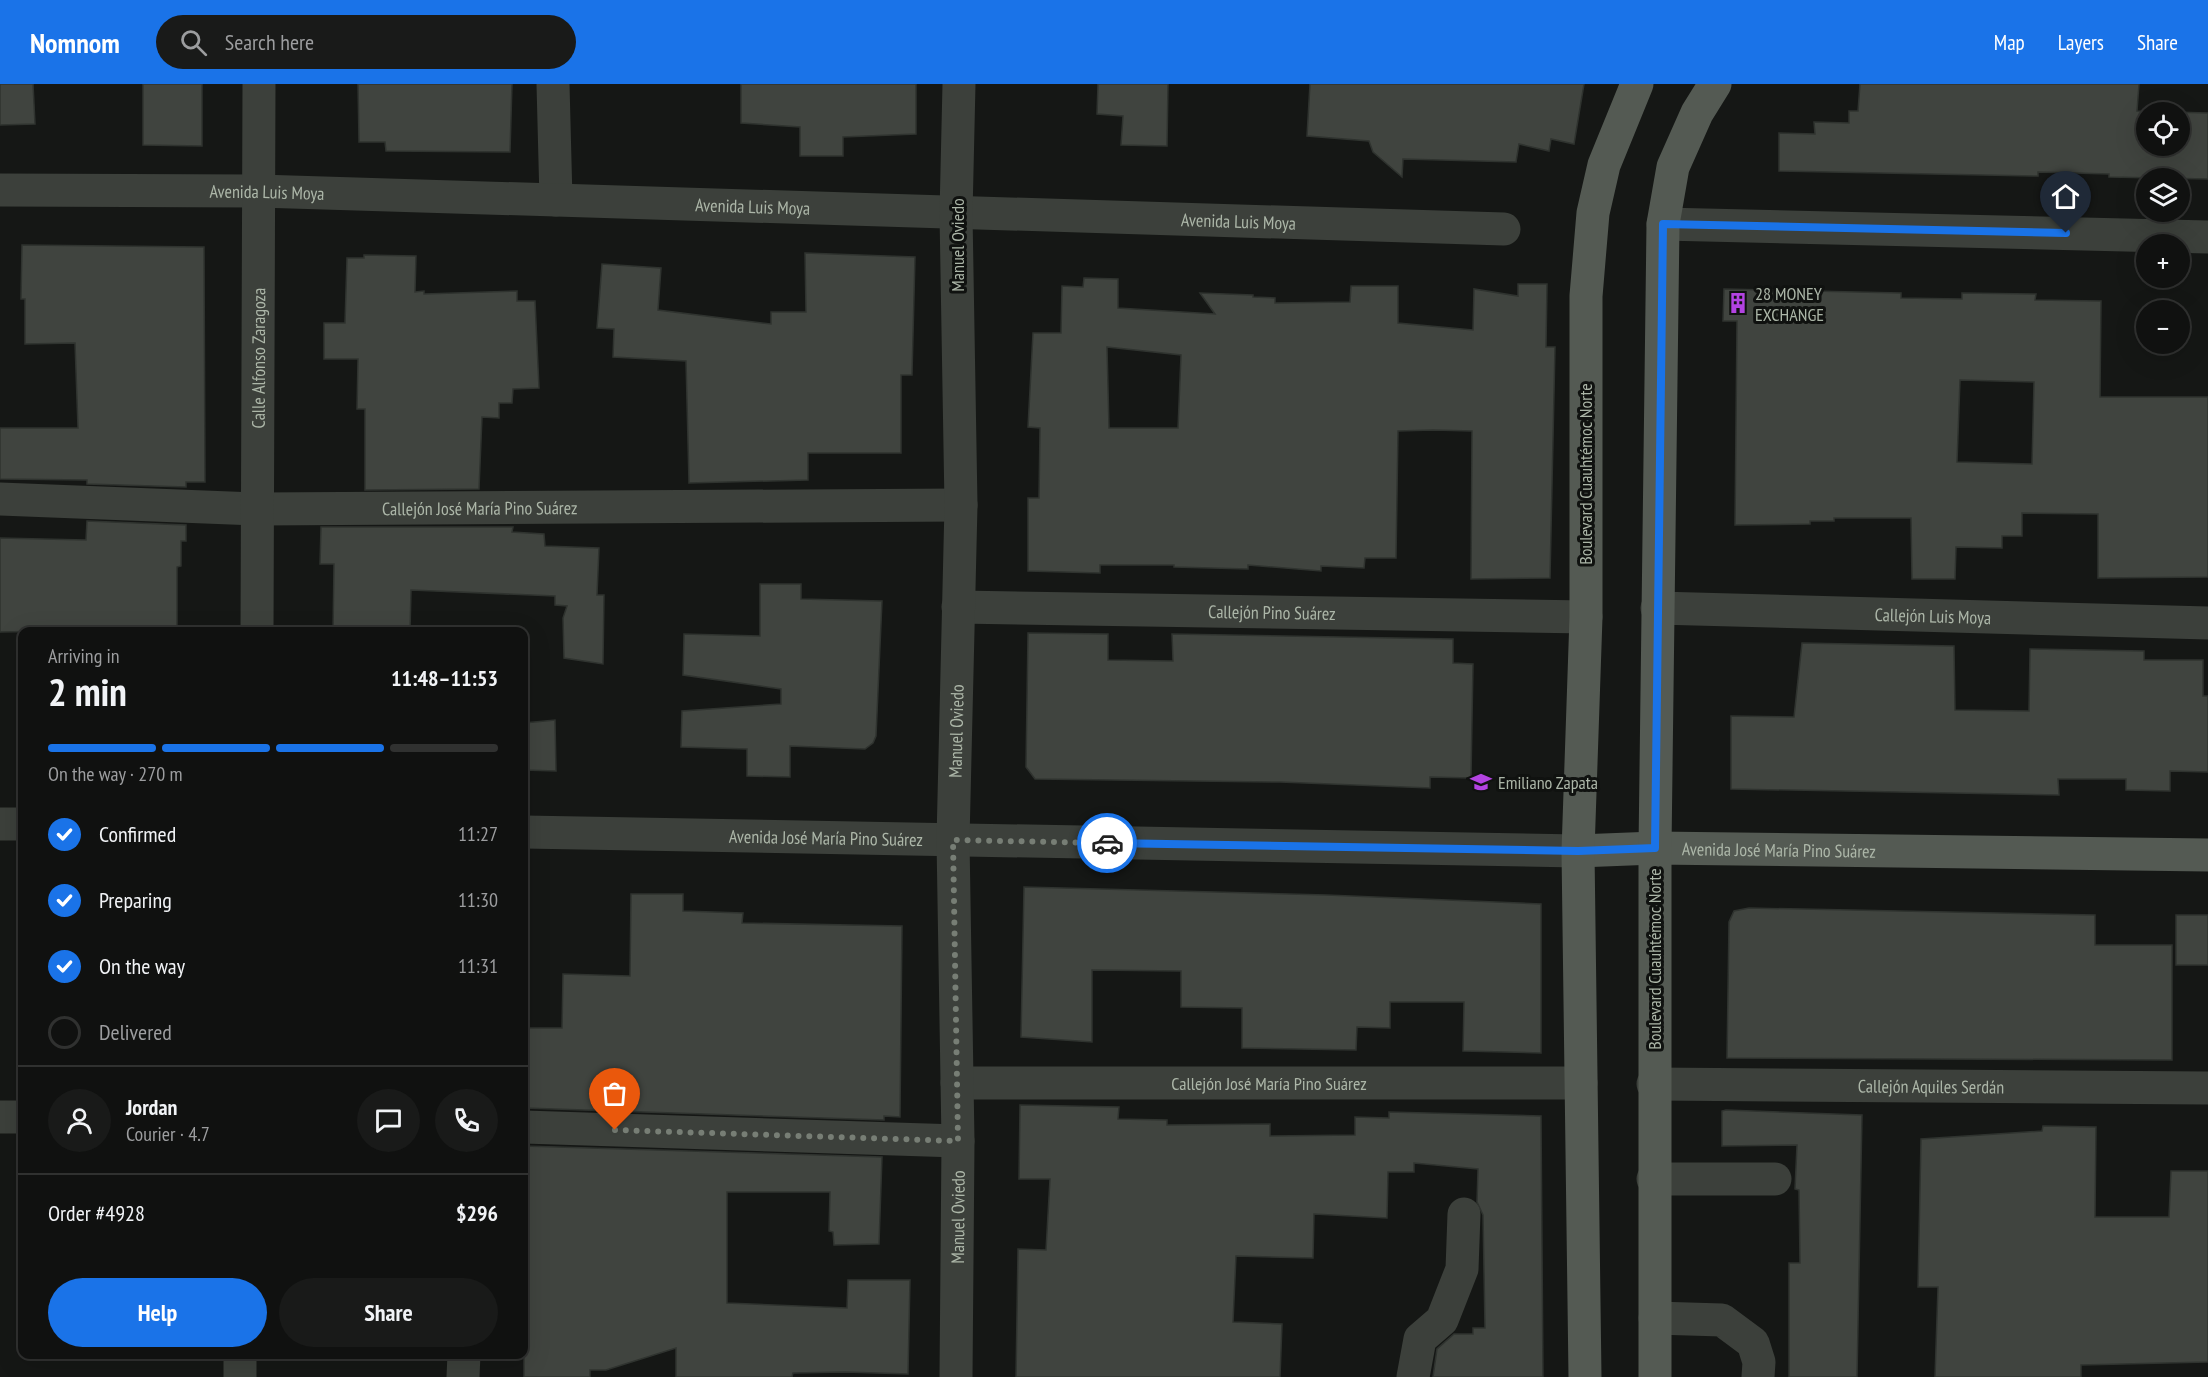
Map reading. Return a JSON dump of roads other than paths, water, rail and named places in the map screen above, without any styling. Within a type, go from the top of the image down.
[{"type":"main road","name":"Boulevard Cuauhtémoc Norte","points":[[1585,1377],[1578,851],[1586,617],[1584,404],[1587,253],[1604,165],[1637,84]]},
{"type":"main road","name":"Boulevard Cuauhtémoc Norte","points":[[1655,1377],[1653,1084],[1663,224],[1673,167],[1697,113],[1715,84]]},
{"type":"main road","name":"Avenida José María Pino Suárez","points":[[1578,851],[1655,848],[2208,855]]},
{"type":"street","name":"Calle Alfonso Zaragoza","points":[[257,627],[259,84]]},
{"type":"street","points":[[553,84],[556,201]]},
{"type":"street","name":"Manuel Oviedo","points":[[956,1377],[958,1141],[953,840],[961,505],[956,214],[959,84]]},
{"type":"street","name":"Avenida Luis Moya","points":[[0,190],[259,191],[1504,229]]},
{"type":"street","points":[[1663,224],[2208,237]]},
{"type":"street","name":"Callejón José María Pino Suárez","points":[[0,499],[258,509],[961,505]]},
{"type":"street","name":"Callejón Pino Suárez","points":[[958,607],[1586,617]]},
{"type":"street","name":"Callejón Luis Moya","points":[[1657,608],[2208,623]]},
{"type":"street","points":[[0,824],[18,824]]},
{"type":"street","name":"Avenida José María Pino Suárez","points":[[528,832],[1578,851]]},
{"type":"street","name":"Callejón José María Pino Suárez","points":[[957,1083],[1581,1083]]},
{"type":"street","name":"Callejón Aquiles Serdán","points":[[1653,1084],[2208,1088]]},
{"type":"street","points":[[0,1117],[18,1117]]},
{"type":"street","points":[[528,1127],[958,1141]]},
{"type":"street","points":[[1653,1179],[1774,1179]]},
{"type":"street","points":[[1413,1377],[1420,1339],[1442,1320],[1462,1269],[1464,1214]]},
{"type":"street","points":[[1654,1318],[1722,1320],[1753,1343],[1759,1362],[1758,1377]]},
{"type":"street","points":[[240,1359],[240,1377]]},
{"type":"street","points":[[463,1377],[464,1359]]},
{"type":"place","name":"28 MONEY EXCHANGE","points":[[1738,303]]},
{"type":"place","name":"Emiliano Zapata","points":[[1481,782]]}]
